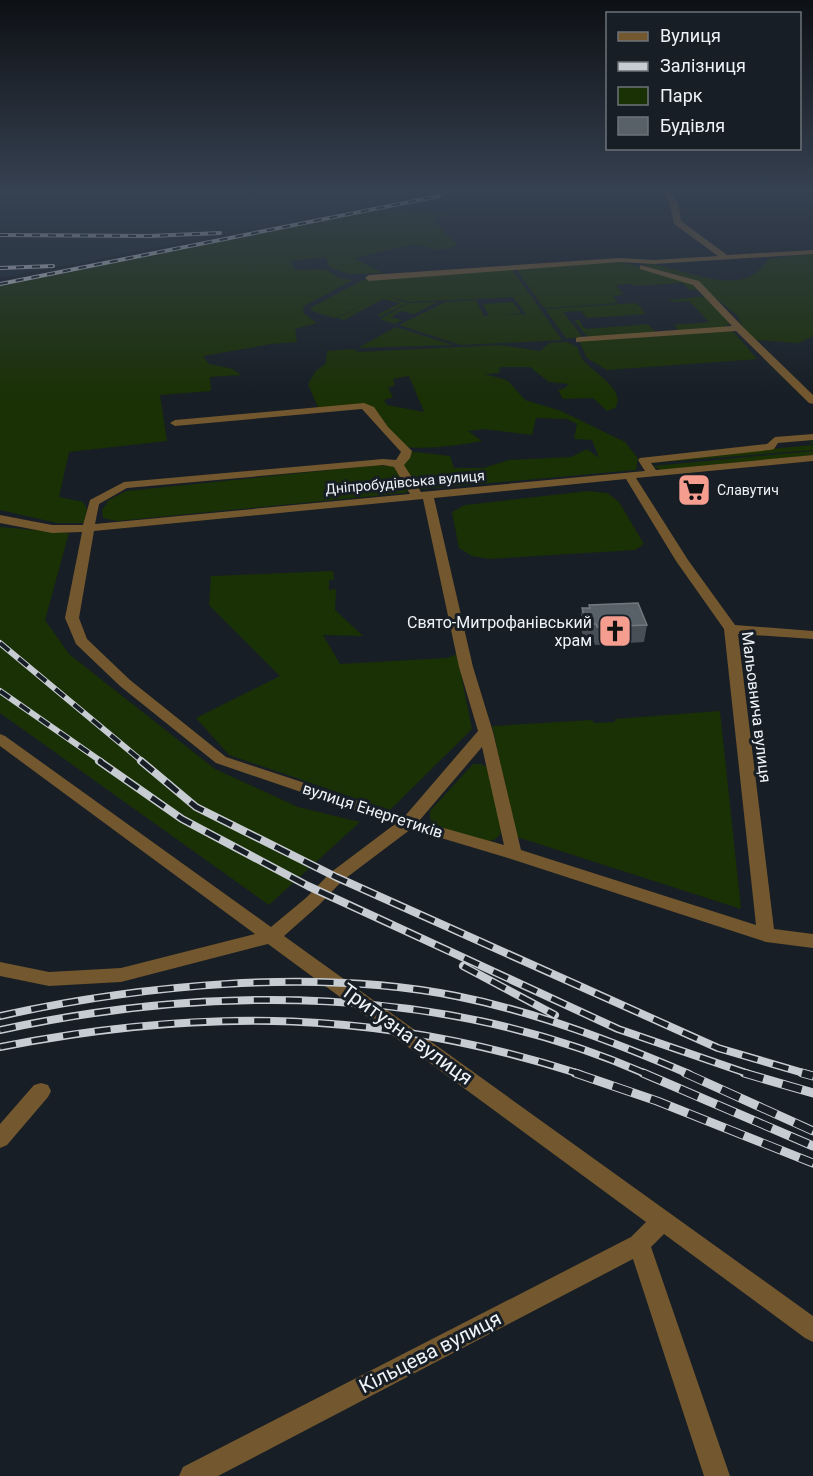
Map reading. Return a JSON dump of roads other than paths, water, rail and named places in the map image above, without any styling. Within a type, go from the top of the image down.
[{"type":"street","points":[[369,278],[620,260],[654,262],[713,258]]},
{"type":"street","points":[[620,260],[696,283],[738,328],[813,401]]},
{"type":"street","points":[[579,340],[738,328]]},
{"type":"street","points":[[175,423],[364,406],[370,409],[384,429],[408,451],[405,458],[398,464],[422,496],[466,667],[486,732],[514,854]]},
{"type":"street","points":[[652,473],[644,460],[770,447],[775,440],[813,438]]},
{"type":"street","name":"Дніпробудівська вулиця","points":[[0,519],[52,530],[89,528],[813,458]]},
{"type":"street","name":"вулиця Енергетиків","points":[[398,464],[383,462],[124,485],[94,502],[81,558],[72,618],[81,641],[125,683],[221,760],[408,823],[514,854],[766,935],[813,941]]},
{"type":"street","name":"Мальовнича вулиця","points":[[628,476],[682,561],[731,629],[766,935]]},
{"type":"street","points":[[731,629],[813,634]]},
{"type":"street","points":[[0,969],[49,979],[121,975],[272,936],[313,901],[336,877],[408,823],[486,732]]},
{"type":"street","name":"Тритузна вулиця","points":[[0,739],[813,1330]]},
{"type":"street","points":[[0,1139],[41,1091]]},
{"type":"street","name":"Кільцева вулиця","points":[[192,1476],[639,1244],[662,1221]]},
{"type":"street","points":[[639,1244],[717,1476]]},
{"type":"railway","points":[[0,284],[130,258]]},
{"type":"railway","points":[[0,268],[53,266]]},
{"type":"railway","points":[[0,643],[143,762]]},
{"type":"railway","points":[[0,691],[102,762]]},
{"type":"railway","points":[[99,761],[182,819],[308,886],[618,1029],[749,1074]]},
{"type":"railway","points":[[141,761],[196,807],[336,877],[718,1048],[807,1074]]},
{"type":"railway","points":[[463,966],[555,1015]]},
{"type":"railway","points":[[0,1016],[110,996],[169,989],[228,984],[345,983],[456,996],[516,1010],[604,1039],[689,1074]]},
{"type":"railway","points":[[0,1030],[81,1015],[162,1005],[245,1000],[327,1001],[409,1009],[490,1023],[569,1045],[646,1074]]},
{"type":"railway","points":[[0,1047],[149,1025],[221,1021],[292,1022],[363,1027],[434,1037],[506,1053],[580,1074]]},
{"type":"railway","points":[[575,1073],[657,1101],[813,1163]]},
{"type":"railway","points":[[643,1073],[813,1146]]},
{"type":"railway","points":[[685,1073],[813,1131]]},
{"type":"railway","points":[[744,1073],[813,1093]]},
{"type":"railway","points":[[802,1073],[813,1076]]},
{"type":"place","name":"Славутич","points":[[694,490]]},
{"type":"place","name":"Свято-Митрофанівський храм","points":[[615,631]]}]
